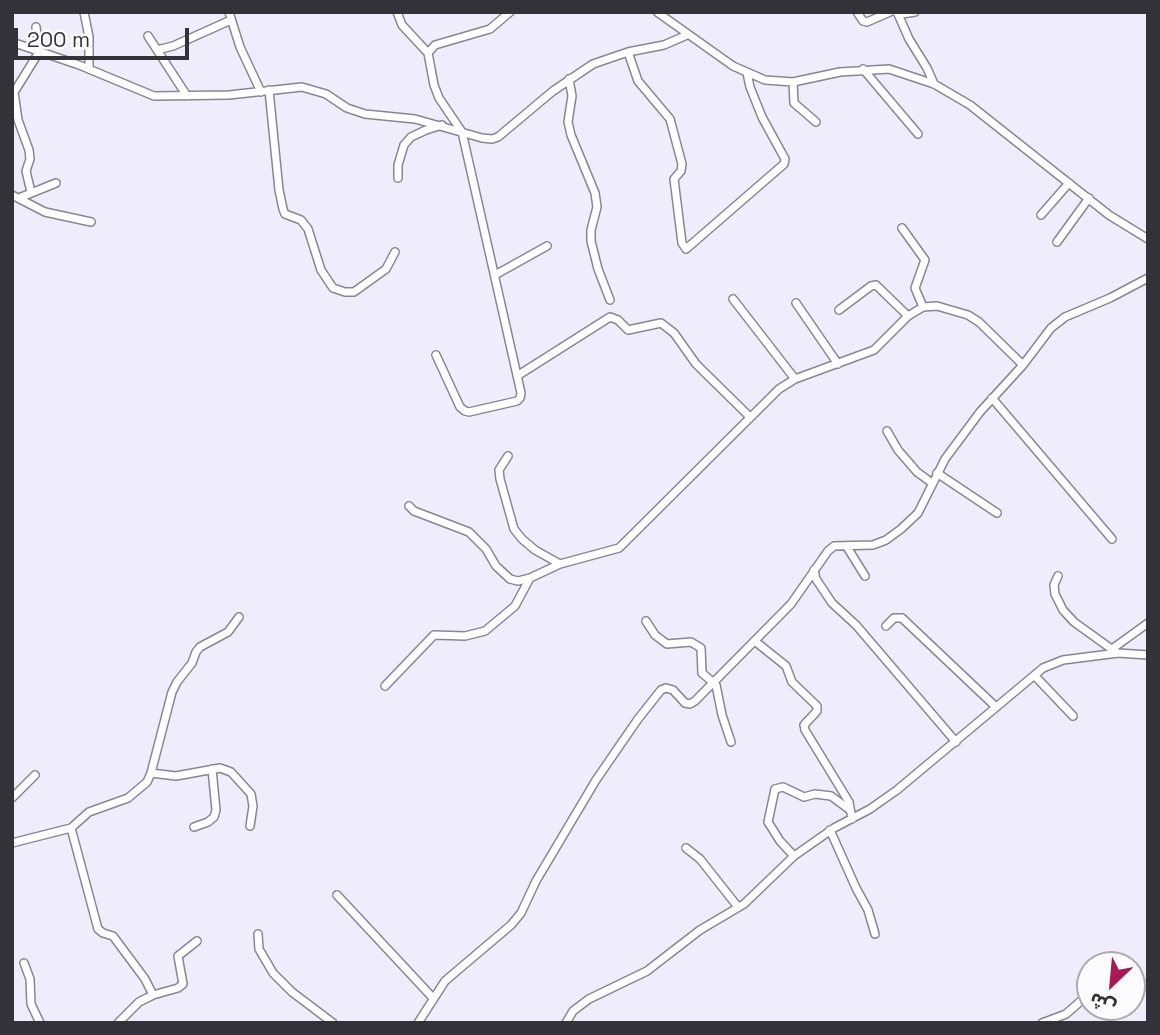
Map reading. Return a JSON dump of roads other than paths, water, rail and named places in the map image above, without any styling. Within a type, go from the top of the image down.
[{"type":"street","points":[[84,12],[89,37],[89,69]]},
{"type":"street","points":[[397,12],[402,25],[428,53],[439,97],[462,132],[521,393],[517,401],[469,412],[460,407],[436,355]]},
{"type":"street","points":[[428,53],[435,45],[490,29],[510,12]]},
{"type":"street","points":[[657,12],[687,35],[747,73],[765,80],[793,82],[863,69],[890,69],[934,84],[970,104],[1128,229],[1148,239]]},
{"type":"street","points":[[857,12],[863,21],[867,22],[895,13],[915,12]]},
{"type":"street","points":[[895,13],[934,84]]},
{"type":"street","points":[[157,50],[173,46],[230,16],[240,47],[265,91],[283,209],[285,214],[301,220],[308,229],[321,270],[333,288],[354,292],[386,269],[395,252]]},
{"type":"street","points":[[31,192],[26,171],[30,159],[29,150],[18,120],[13,93],[39,52],[36,27]]},
{"type":"street","points":[[12,42],[89,69],[143,93],[165,97],[247,94],[302,87],[315,89],[347,108],[365,114],[415,119],[482,138],[498,137],[569,79],[593,64],[628,52],[653,48],[687,35]]},
{"type":"street","points":[[148,36],[187,96]]},
{"type":"street","points":[[628,52],[638,80],[670,119],[682,164],[681,171],[674,179],[682,243],[686,248],[783,164],[785,159],[762,117],[747,73]]},
{"type":"street","points":[[863,69],[918,134]]},
{"type":"street","points":[[569,79],[572,96],[568,122],[595,193],[597,207],[591,241],[598,270],[610,300]]},
{"type":"street","points":[[793,82],[794,103],[816,122]]},
{"type":"street","points":[[398,178],[398,165],[404,145],[411,137],[442,125]]},
{"type":"street","points":[[16,197],[57,183]]},
{"type":"street","points":[[1041,215],[1069,183]]},
{"type":"street","points":[[16,197],[45,212],[92,222]]},
{"type":"street","points":[[1057,242],[1089,198]]},
{"type":"street","points":[[902,228],[925,260],[915,288],[923,307]]},
{"type":"street","points":[[495,275],[547,246]]},
{"type":"street","points":[[418,1023],[445,981],[511,925],[520,913],[596,780],[661,690],[673,690],[685,703],[690,704],[756,642],[791,604],[834,546],[873,545],[886,540],[901,529],[918,513],[944,459],[1057,323],[1146,281]]},
{"type":"street","points":[[839,310],[876,285],[908,316]]},
{"type":"street","points":[[733,299],[794,379]]},
{"type":"street","points":[[796,303],[838,364]]},
{"type":"street","points":[[408,506],[414,511],[469,532],[486,549],[496,566],[510,579],[518,581],[559,564],[619,548],[779,389],[794,379],[874,350],[908,316],[923,307],[937,306],[968,315],[979,322],[1023,365]]},
{"type":"street","points":[[517,376],[610,317],[618,320],[628,330],[661,323],[674,333],[696,364],[750,417]]},
{"type":"street","points":[[992,398],[1112,539]]},
{"type":"street","points":[[887,431],[898,450],[917,472],[932,484]]},
{"type":"street","points":[[508,456],[499,470],[514,529],[535,550],[559,564]]},
{"type":"street","points":[[937,473],[997,513]]},
{"type":"street","points":[[847,547],[865,576]]},
{"type":"street","points":[[814,570],[816,579],[832,603],[856,625],[956,742]]},
{"type":"street","points":[[1058,576],[1054,585],[1055,594],[1063,610],[1074,622],[1115,651]]},
{"type":"street","points":[[385,686],[434,635],[465,636],[485,631],[515,606],[530,578]]},
{"type":"street","points":[[12,842],[71,828],[89,811],[128,799],[147,782],[177,682],[192,663],[200,647],[228,632],[239,617]]},
{"type":"street","points":[[886,626],[894,618],[902,618],[996,708]]},
{"type":"street","points":[[646,621],[655,635],[667,644],[682,641],[697,644],[701,648],[702,673],[718,690],[722,715],[731,741]]},
{"type":"street","points":[[1115,651],[1148,624]]},
{"type":"street","points":[[756,642],[786,666],[792,682],[817,706],[817,710],[804,726],[805,730],[844,793],[852,815]]},
{"type":"street","points":[[566,1023],[573,1011],[589,999],[647,971],[700,930],[738,907],[794,856],[852,815],[897,790],[1053,662],[1115,651],[1148,655]]},
{"type":"street","points":[[1035,676],[1073,716]]},
{"type":"street","points":[[151,774],[176,776],[220,768],[230,772],[251,794],[253,806],[250,826]]},
{"type":"street","points":[[194,827],[208,822],[216,810],[212,769]]},
{"type":"street","points":[[12,798],[36,775]]},
{"type":"street","points":[[794,856],[768,822],[775,789],[783,787],[804,797],[816,794],[831,796],[852,815]]},
{"type":"street","points":[[71,828],[98,929],[113,936],[145,979],[153,995]]},
{"type":"street","points":[[830,830],[868,909],[875,934]]},
{"type":"street","points":[[686,848],[700,859],[738,907]]},
{"type":"street","points":[[337,895],[433,998]]},
{"type":"street","points":[[258,934],[259,950],[273,973],[292,992],[333,1023]]},
{"type":"street","points":[[118,1023],[139,1002],[183,984],[178,956],[197,941]]},
{"type":"street","points":[[24,963],[30,979],[31,1004],[40,1023]]},
{"type":"street","points":[[1042,1023],[1066,1014],[1076,1005]]}]
